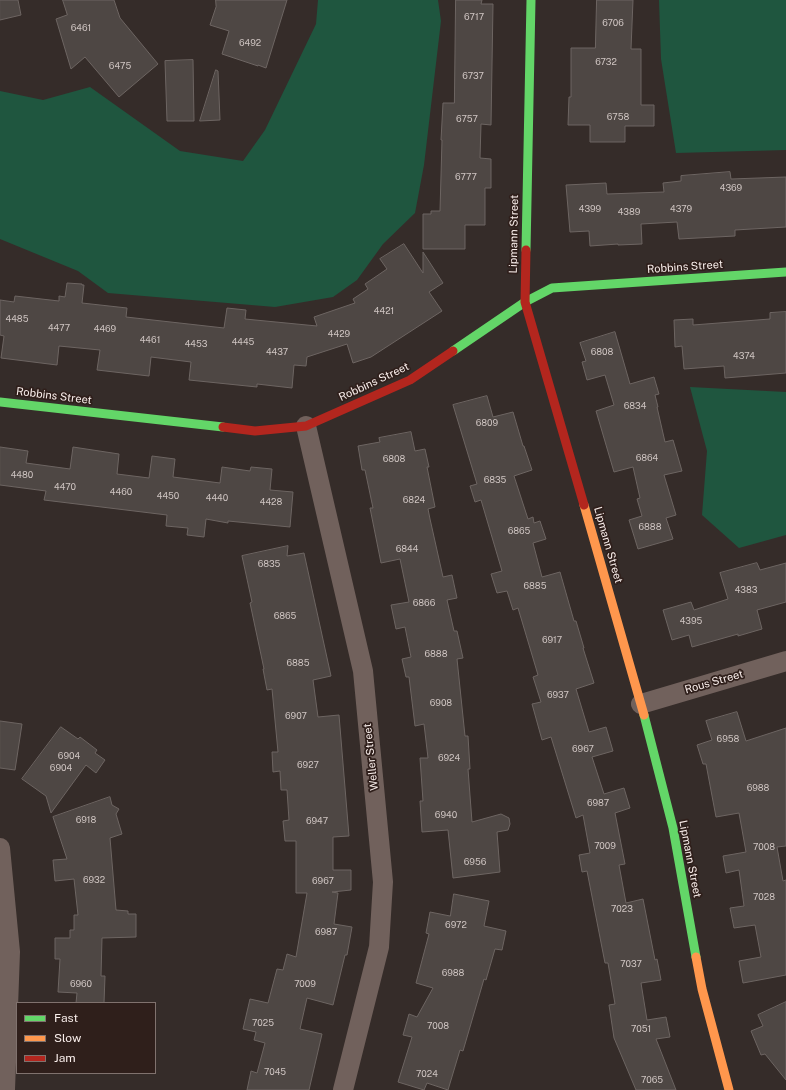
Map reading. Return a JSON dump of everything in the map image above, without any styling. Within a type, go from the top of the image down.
[{"type":"street","name":"Lipmann Street","points":[[531,0],[525,302],[641,704],[673,828],[702,989],[729,1090]]},
{"type":"street","name":"Robbins Street","points":[[0,402],[255,431],[306,426],[410,380],[525,302],[552,288],[786,272]]},
{"type":"street","name":"Weller Street","points":[[306,426],[363,671],[383,882],[379,947],[343,1090]]},
{"type":"street","name":"Rous Street","points":[[641,704],[786,661]]},
{"type":"street","points":[[0,848],[10,952],[3,1085]]},
{"type":"green space","points":[[318,0],[438,0],[441,21],[424,165],[415,213],[383,244],[357,280],[333,297],[275,307],[108,293],[78,271],[0,239],[0,91],[43,100],[90,87],[180,151],[243,161],[265,130],[316,24]]},
{"type":"green space","points":[[659,0],[786,0],[786,150],[676,153],[661,59]]},
{"type":"green space","points":[[690,387],[786,392],[786,535],[739,548],[702,515],[707,451]]},
{"type":"building","points":[[0,0],[18,0],[21,15],[0,20]]},
{"type":"building","points":[[63,0],[114,0],[120,18],[158,64],[119,97],[85,57],[71,69],[56,19],[67,15]]},
{"type":"building","points":[[216,0],[287,0],[266,68],[222,54],[229,31],[210,25],[216,7]]},
{"type":"building","points":[[456,0],[482,0],[481,4],[493,4],[491,125],[481,124],[480,158],[491,159],[491,188],[485,188],[485,225],[465,225],[465,249],[423,249],[423,214],[431,214],[431,211],[440,211],[443,103],[454,103]]},
{"type":"building","points":[[597,0],[633,0],[631,49],[641,49],[641,105],[654,105],[654,126],[625,126],[625,142],[590,142],[590,125],[568,125],[569,97],[571,97],[571,48],[595,48]]},
{"type":"building","points":[[193,60],[194,121],[167,121],[165,61]]},
{"type":"building","points":[[216,70],[218,71],[220,120],[200,121]]},
{"type":"building","points":[[730,172],[731,179],[786,177],[786,227],[735,230],[735,236],[679,239],[677,222],[641,224],[642,244],[590,246],[589,231],[570,232],[566,185],[606,183],[607,194],[664,192],[663,183],[681,181],[681,176]]},
{"type":"building","points":[[404,244],[423,273],[423,252],[443,283],[429,292],[442,311],[371,357],[353,363],[347,344],[307,357],[306,366],[294,365],[292,388],[257,384],[257,387],[189,380],[191,362],[151,357],[149,376],[97,370],[100,350],[59,346],[57,365],[1,358],[4,336],[0,335],[0,300],[14,302],[15,296],[59,301],[59,296],[65,297],[67,283],[82,284],[84,285],[82,303],[127,308],[126,317],[224,328],[227,308],[246,310],[245,319],[317,326],[314,317],[355,303],[353,299],[368,289],[365,284],[387,269],[380,259]]},
{"type":"building","points":[[786,312],[786,373],[725,378],[724,366],[684,369],[682,346],[675,347],[674,320],[693,319],[693,325],[770,319],[770,313]]},
{"type":"building","points":[[615,332],[630,384],[654,377],[659,394],[655,395],[665,442],[673,440],[682,471],[664,475],[676,515],[666,518],[673,539],[638,549],[629,520],[642,516],[637,499],[640,498],[633,467],[614,472],[596,411],[614,405],[605,375],[587,380],[582,362],[586,361],[580,343]]},
{"type":"building","points":[[487,396],[493,417],[513,412],[532,470],[514,476],[528,519],[533,517],[534,523],[540,521],[546,539],[533,543],[542,577],[560,572],[594,683],[576,689],[589,732],[606,727],[613,751],[592,757],[604,794],[624,788],[630,808],[615,813],[625,864],[619,865],[626,903],[643,899],[655,960],[657,959],[661,980],[641,983],[647,1020],[666,1017],[670,1037],[656,1039],[676,1090],[636,1090],[614,1038],[609,1005],[615,1004],[608,963],[605,963],[587,871],[582,872],[579,855],[590,853],[583,815],[576,818],[551,737],[542,740],[532,704],[541,702],[533,677],[538,675],[518,608],[513,610],[507,591],[497,593],[491,574],[502,571],[481,500],[475,502],[470,486],[477,484],[453,405]]},
{"type":"building","points":[[411,432],[415,451],[425,449],[435,507],[428,509],[430,519],[443,577],[452,575],[457,598],[447,600],[454,631],[457,631],[463,658],[457,659],[465,736],[468,736],[470,769],[468,769],[472,822],[501,814],[509,818],[510,824],[508,830],[497,832],[500,872],[453,878],[448,830],[422,832],[420,801],[423,801],[420,758],[428,758],[424,724],[415,726],[409,677],[406,677],[402,659],[411,657],[405,627],[396,629],[391,605],[409,602],[400,559],[381,563],[370,508],[373,508],[365,470],[362,470],[358,446],[380,442],[379,438]]},
{"type":"building","points":[[0,447],[28,451],[26,463],[70,469],[73,447],[119,454],[117,474],[149,478],[152,456],[175,459],[173,477],[220,483],[222,467],[250,471],[251,467],[272,469],[270,490],[293,492],[290,527],[228,521],[228,523],[206,519],[204,537],[187,535],[188,528],[166,526],[167,515],[44,500],[46,491],[0,485]]},
{"type":"building","points":[[288,546],[287,556],[304,553],[331,676],[313,680],[318,717],[339,715],[349,836],[333,837],[333,870],[351,870],[351,890],[332,892],[338,893],[334,924],[352,927],[347,955],[345,955],[333,1005],[307,998],[300,1029],[322,1034],[309,1090],[247,1090],[251,1071],[257,1073],[265,1043],[254,1040],[256,1032],[243,1029],[250,999],[268,1003],[277,969],[283,970],[287,954],[296,957],[307,893],[296,893],[296,841],[285,841],[283,821],[289,820],[287,790],[281,790],[280,771],[273,772],[272,752],[278,752],[272,689],[267,690],[250,603],[252,602],[242,556]]},
{"type":"building","points":[[757,563],[760,570],[786,563],[786,602],[757,610],[762,629],[692,647],[689,635],[672,640],[663,610],[691,602],[694,610],[728,599],[720,573]]},
{"type":"building","points":[[737,712],[746,741],[786,728],[786,846],[777,847],[783,881],[786,880],[786,975],[743,983],[739,961],[761,957],[755,925],[734,928],[730,908],[744,906],[739,870],[726,873],[723,856],[746,852],[739,813],[716,817],[706,764],[703,764],[697,745],[712,740],[706,721]]},
{"type":"building","points":[[0,721],[22,724],[15,770],[0,768]]},
{"type":"building","points":[[61,727],[78,739],[80,737],[97,750],[95,753],[105,760],[96,773],[86,765],[51,813],[46,796],[22,779]]},
{"type":"building","points":[[110,797],[112,805],[119,809],[116,814],[122,834],[110,838],[116,910],[128,911],[128,914],[136,914],[136,937],[102,938],[101,976],[105,976],[104,1002],[76,1002],[77,993],[58,992],[60,959],[55,959],[55,938],[70,938],[70,930],[74,930],[74,915],[78,915],[74,879],[55,881],[53,860],[67,859],[53,817]]},
{"type":"building","points":[[454,894],[489,901],[484,926],[506,931],[502,950],[495,949],[486,980],[484,979],[463,1051],[460,1050],[448,1090],[427,1083],[424,1090],[398,1082],[412,1037],[403,1035],[409,1014],[417,1017],[433,988],[416,983],[429,934],[426,933],[430,912],[450,916]]},
{"type":"building","points":[[786,1002],[786,1080],[765,1054],[761,1055],[751,1031],[763,1026],[758,1015]]},
{"type":"traffic: fast","points":[[526,250],[531,0]]},
{"type":"traffic: fast","points":[[453,351],[525,302],[552,288],[786,272]]},
{"type":"traffic: fast","points":[[0,402],[223,427]]},
{"type":"traffic: fast","points":[[644,715],[673,828],[696,957]]},
{"type":"traffic: slow","points":[[584,505],[644,715]]},
{"type":"traffic: slow","points":[[696,957],[702,989],[729,1090]]},
{"type":"traffic: jam","points":[[526,250],[525,302],[584,505]]},
{"type":"traffic: jam","points":[[223,427],[255,431],[306,426],[410,380],[453,351]]}]
